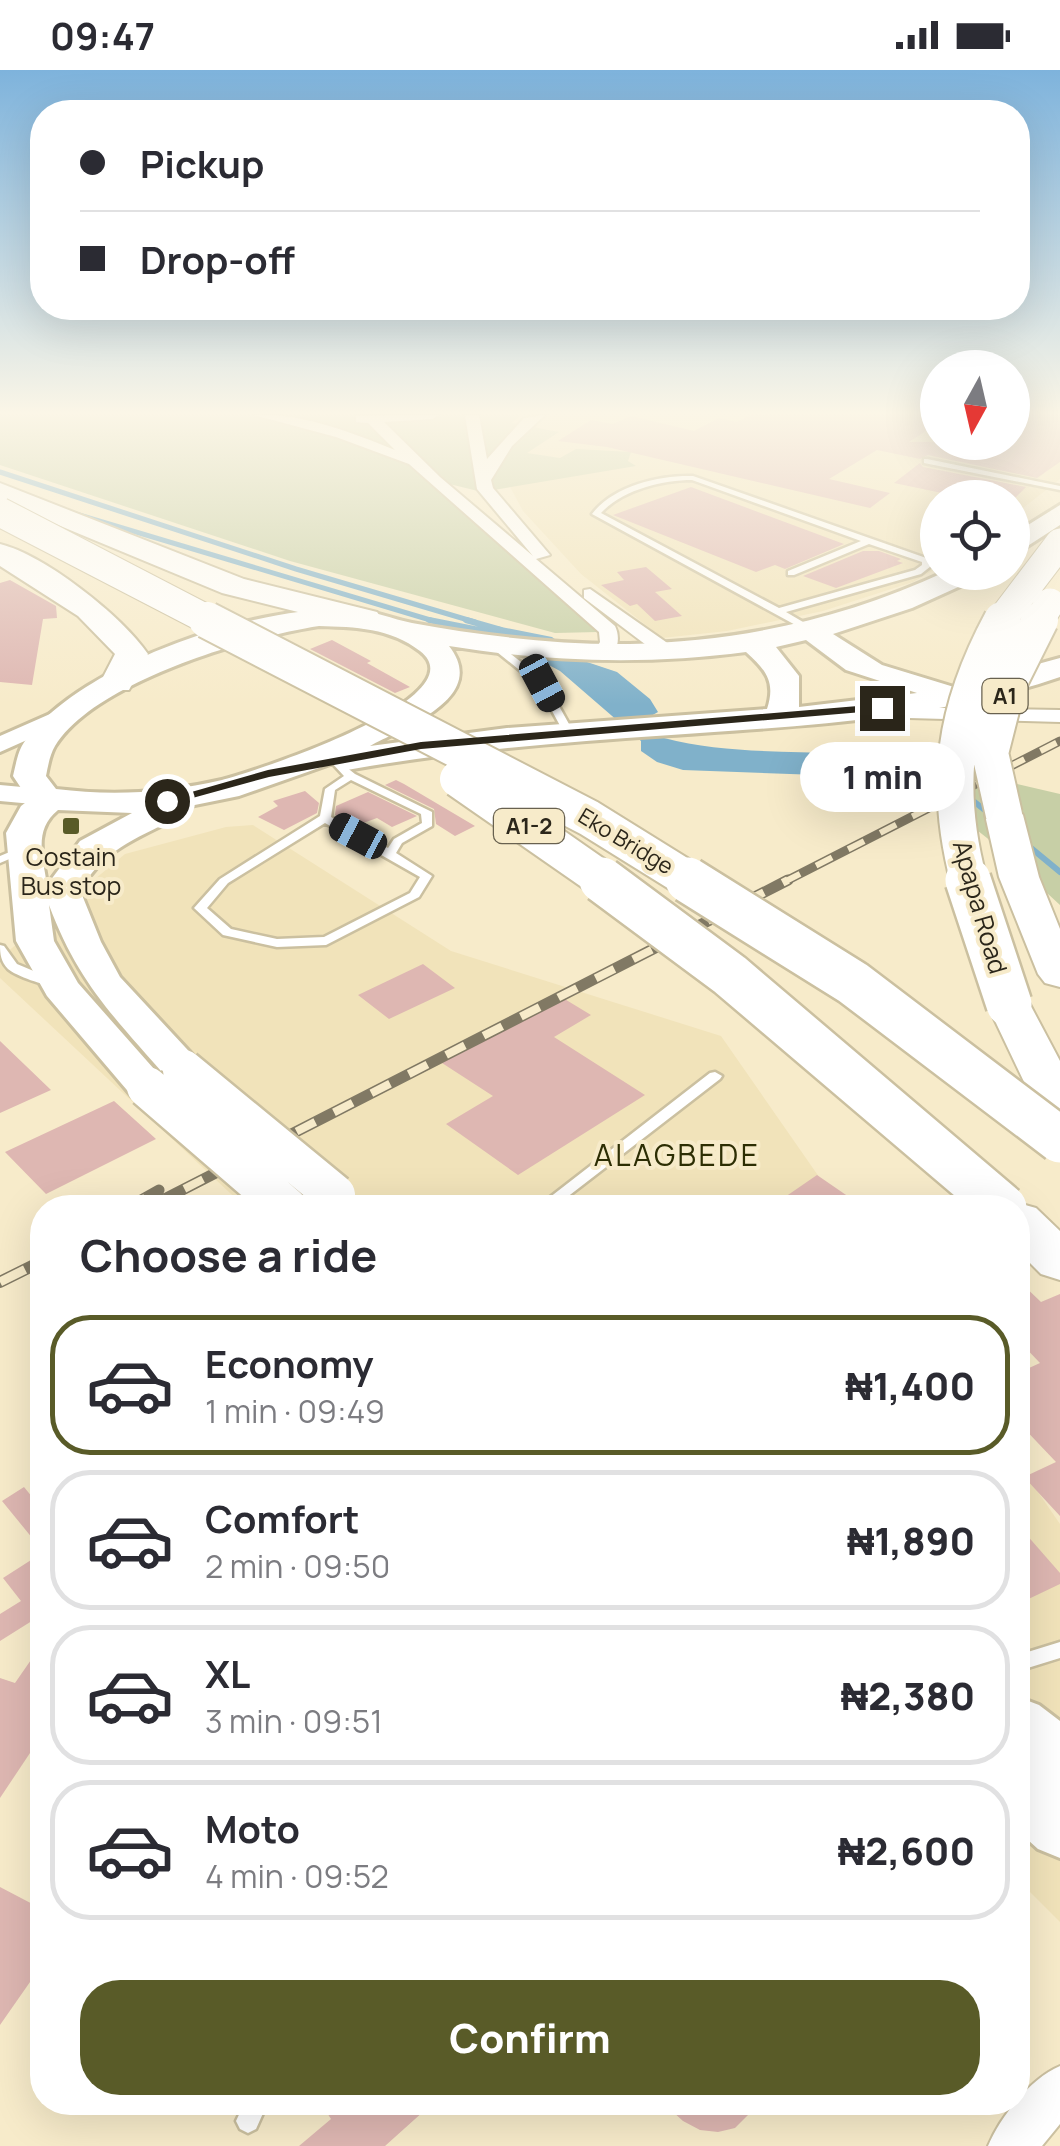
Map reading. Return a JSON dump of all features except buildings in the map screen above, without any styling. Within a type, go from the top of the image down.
[{"type":"highway","name":"Eko Bridge","points":[[0,512],[589,818],[853,983],[1060,1140]]},
{"type":"highway","points":[[51,512],[232,586],[366,619]]},
{"type":"highway","name":"Eko Bridge","points":[[0,526],[340,706],[523,821],[730,976],[989,1195]]},
{"type":"highway","name":"Apapa Road","points":[[1060,542],[1023,584],[977,666],[961,720],[953,776],[958,830],[1008,1004],[1060,1107]]},
{"type":"highway","points":[[0,553],[104,619],[132,654],[116,683]]},
{"type":"highway","name":"Apapa Road","points":[[1060,587],[1024,645],[1007,686],[990,753],[1009,851],[1060,974]]},
{"type":"highway","points":[[1030,1232],[1060,1261]]},
{"type":"main road","points":[[1030,535],[1060,514]]},
{"type":"main road","points":[[403,629],[431,643],[443,657],[447,670],[444,686],[425,703],[368,736],[309,762],[206,792],[130,805],[90,806],[48,798],[29,776],[28,763],[34,748],[66,714],[116,683],[250,629],[288,620],[366,619],[508,648],[669,653],[756,644],[813,631],[883,610],[928,590]]},
{"type":"main road","points":[[813,631],[839,658],[860,668],[960,694]]},
{"type":"main road","points":[[756,644],[780,667],[787,681],[788,699],[779,718]]},
{"type":"main road","points":[[268,774],[344,769],[421,745],[842,713],[960,694],[1060,666]]},
{"type":"main road","points":[[206,792],[112,832],[80,858],[62,890],[82,942],[165,1078],[334,1195]]},
{"type":"main road","points":[[48,798],[33,813],[12,854],[35,942],[62,988],[165,1078],[274,1195]]},
{"type":"main road","points":[[1030,1734],[1060,1759]]},
{"type":"main road","points":[[1030,1802],[1060,1828]]},
{"type":"street","points":[[471,512],[608,630],[609,642],[590,653]]},
{"type":"street","points":[[505,512],[542,557],[669,653]]},
{"type":"street","points":[[560,590],[580,587]]},
{"type":"street","points":[[960,694],[1060,715]]},
{"type":"street","points":[[842,713],[1060,715]]},
{"type":"street","points":[[0,746],[66,714]]},
{"type":"street","points":[[0,793],[48,798]]},
{"type":"street","points":[[1011,2146],[1060,2089]]},
{"type":"lane","points":[[596,512],[813,631]]},
{"type":"lane","points":[[778,611],[926,566],[918,557],[785,512]]},
{"type":"lane","points":[[791,573],[868,541]]},
{"type":"lane","points":[[508,648],[542,683],[569,734]]},
{"type":"lane","points":[[325,818],[426,876],[415,895],[326,941],[277,943],[227,932],[200,908],[224,882],[325,818],[330,789],[344,769],[426,812],[428,824],[398,841],[390,854]]},
{"type":"lane","points":[[0,949],[12,967],[62,988]]},
{"type":"lane","points":[[560,1195],[715,1076]]},
{"type":"lane","points":[[1030,1659],[1060,1650]]},
{"type":"shaded area","points":[[524,512],[920,512],[920,578],[913,582],[823,611],[727,631],[662,638],[581,574]]},
{"type":"shaded area","points":[[253,825],[451,951],[721,1036],[832,1195],[232,1195],[0,978],[0,958],[125,854],[226,827]]},
{"type":"shaded area","points":[[1030,1480],[1060,1524],[1060,1922],[1030,1892]]},
{"type":"green space","points":[[142,512],[469,512],[598,632],[555,633],[290,561]]},
{"type":"green space","points":[[945,767],[1060,794],[1060,905],[987,838],[916,782]]},
{"type":"water","points":[[496,626],[552,637],[584,661],[617,672],[650,699],[658,712],[651,716],[664,738],[757,751],[915,759],[874,777],[683,770],[657,762],[641,751],[641,741],[560,671],[482,629]]},
{"type":"waterway","points":[[69,512],[433,621]]},
{"type":"waterway","points":[[122,512],[475,622]]},
{"type":"waterway","points":[[429,620],[433,621]]},
{"type":"waterway","points":[[466,620],[501,630]]},
{"type":"waterway","points":[[433,621],[494,633]]},
{"type":"waterway","points":[[433,621],[437,622]]},
{"type":"waterway","points":[[887,768],[905,770],[945,787]]},
{"type":"waterway","points":[[967,796],[991,815]]},
{"type":"waterway","points":[[1025,843],[1060,872]]},
{"type":"railway","points":[[784,882],[1060,741]]},
{"type":"railway","points":[[172,1195],[788,880]]},
{"type":"railway","points":[[150,1195],[159,1190]]},
{"type":"railway","points":[[0,1282],[30,1267]]},
{"type":"place","name":"Costain Bus stop","points":[[71,826]]},
{"type":"district","name":"ALAGBEDE","points":[[677,1156]]},
{"type":"route","points":[[167,801],[268,774],[421,745],[882,708]]}]
